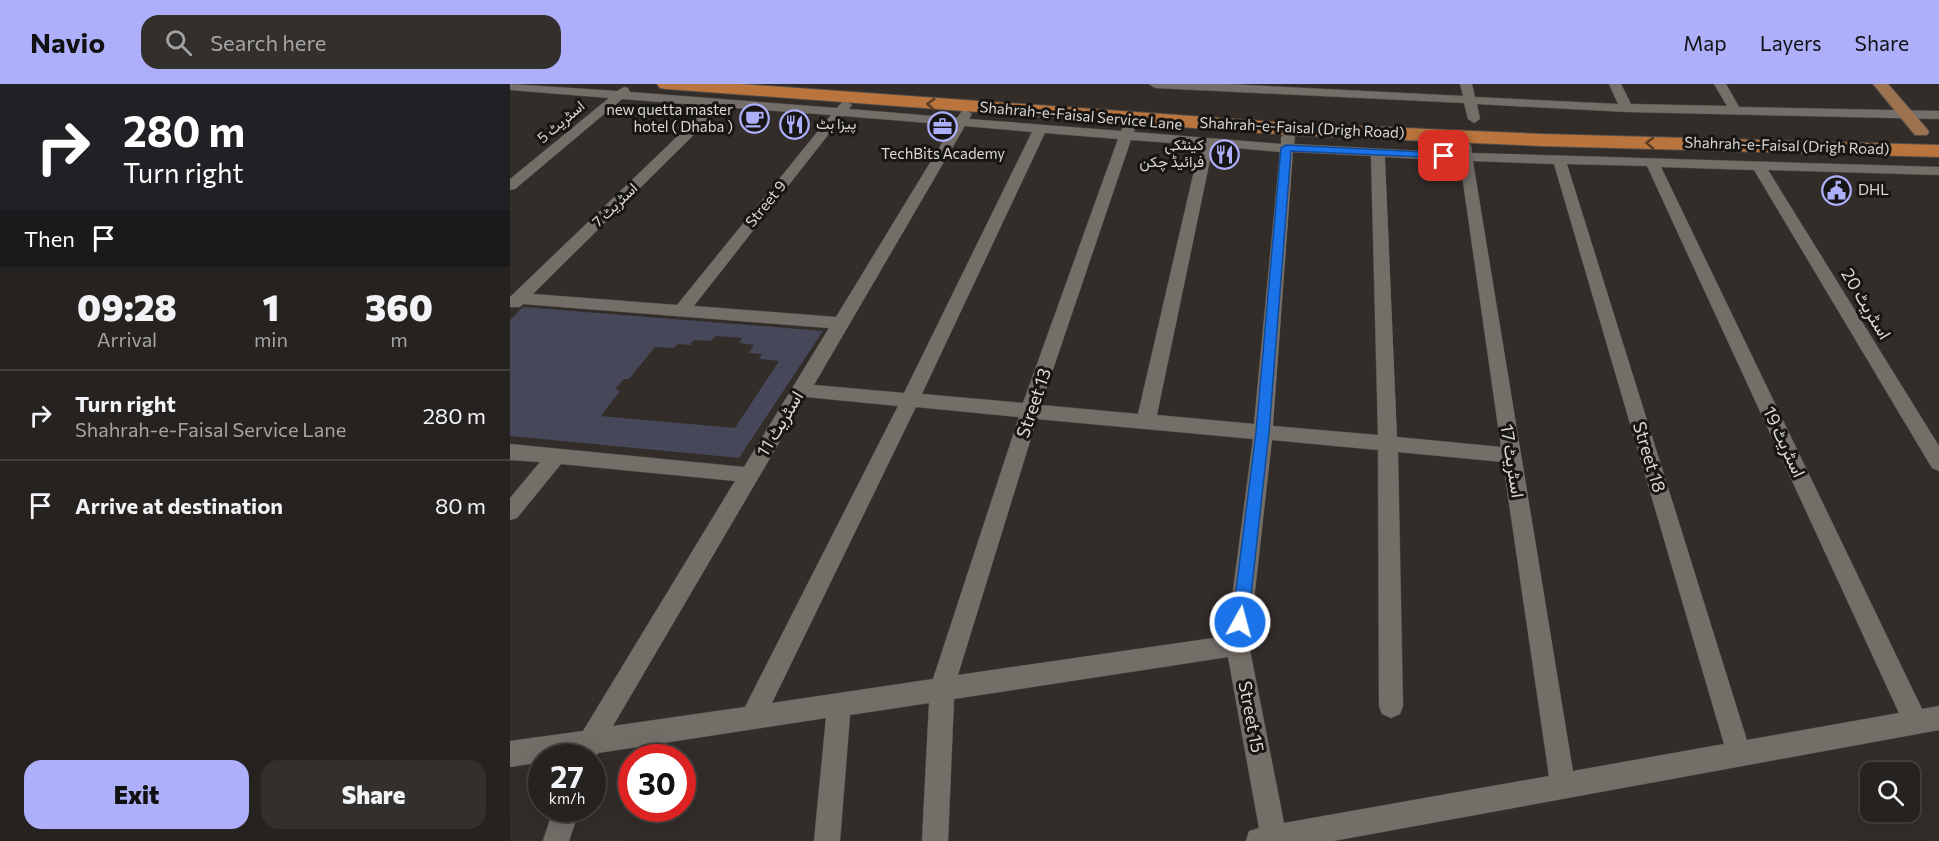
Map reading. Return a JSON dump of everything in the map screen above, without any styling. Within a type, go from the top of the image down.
[{"type":"highway","name":"Shahrah-e-Faisal (Drigh Road)","points":[[666,84],[846,105],[1129,128],[1288,138],[1463,136],[1935,154]]},
{"type":"highway","points":[[902,84],[1114,98]]},
{"type":"highway","name":"Shahrah-e-Faisal (Drigh Road)","points":[[1152,92],[1220,105]]},
{"type":"highway","name":"Shahrah-e-Faisal (Drigh Road)","points":[[1451,118],[1472,110],[1503,120],[1930,132]]},
{"type":"main road","points":[[1880,84],[1906,114],[1930,132]]},
{"type":"street","name":"اسٹریٹ 5","points":[[510,186],[633,84]]},
{"type":"street","points":[[1466,84],[1472,110]]},
{"type":"street","points":[[1615,84],[1626,108]]},
{"type":"street","points":[[1720,84],[1735,110]]},
{"type":"street","points":[[510,86],[719,103],[846,105]]},
{"type":"street","points":[[510,100],[527,88]]},
{"type":"street","points":[[1152,92],[1302,89],[1472,110],[1626,108],[1939,115]]},
{"type":"street","name":"اسٹریٹ 7","points":[[515,302],[719,103]]},
{"type":"street","name":"Street 9","points":[[682,310],[846,105]]},
{"type":"street","name":"Shahrah-e-Faisal Service Lane","points":[[966,115],[1040,129],[1129,128],[1207,142],[1288,138],[1378,153],[1939,171]]},
{"type":"street","name":"اسٹریٹ 11","points":[[591,744],[966,115]]},
{"type":"street","name":"Street 13","points":[[935,841],[942,689],[1030,411],[1129,128]]},
{"type":"street","points":[[752,718],[910,400],[1040,129]]},
{"type":"street","name":"اسٹریٹ 17","points":[[1463,136],[1510,455],[1563,786]]},
{"type":"street","name":"Street 15","points":[[1267,840],[1237,645],[1263,432],[1288,138]]},
{"type":"street","name":"Street 18","points":[[1542,140],[1554,159],[1739,754]]},
{"type":"street","points":[[1146,421],[1207,142]]},
{"type":"street","points":[[1378,153],[1388,444],[1391,706]]},
{"type":"street","name":"اسٹریٹ 19","points":[[1652,162],[1928,720]]},
{"type":"street","name":"اسٹریٹ 20","points":[[1759,166],[1939,463]]},
{"type":"street","points":[[515,302],[682,310],[841,323]]},
{"type":"street","points":[[801,390],[1510,455]]},
{"type":"street","points":[[510,452],[750,475]]},
{"type":"street","points":[[510,512],[556,457]]},
{"type":"street","points":[[606,746],[752,718],[1237,645]]},
{"type":"street","points":[[827,841],[839,705]]},
{"type":"street","points":[[1267,840],[1928,720]]},
{"type":"street","points":[[510,754],[528,753]]},
{"type":"street","points":[[556,841],[562,822]]},
{"type":"shaded area","points":[[523,307],[823,331],[739,458],[510,436],[510,320]],"holes":[[[715,336],[742,338],[739,343],[754,345],[749,353],[762,354],[759,359],[779,361],[735,428],[601,416],[620,391],[615,389],[624,379],[629,379],[655,347],[674,348],[678,344],[690,345],[694,340],[711,341]]]},
{"type":"place","name":"new quetta master hotel ( Dhaba )","points":[[754,119]]},
{"type":"place","name":"پیزا ہٹ","points":[[795,124]]},
{"type":"place","name":"TechBits Academy","points":[[943,127]]},
{"type":"place","name":"کینٹکی فرائیڈ چکن","points":[[1225,154]]},
{"type":"place","name":"DHL","points":[[1837,190]]},
{"type":"route","points":[[1240,622],[1263,432],[1286,148],[1444,156]]}]
